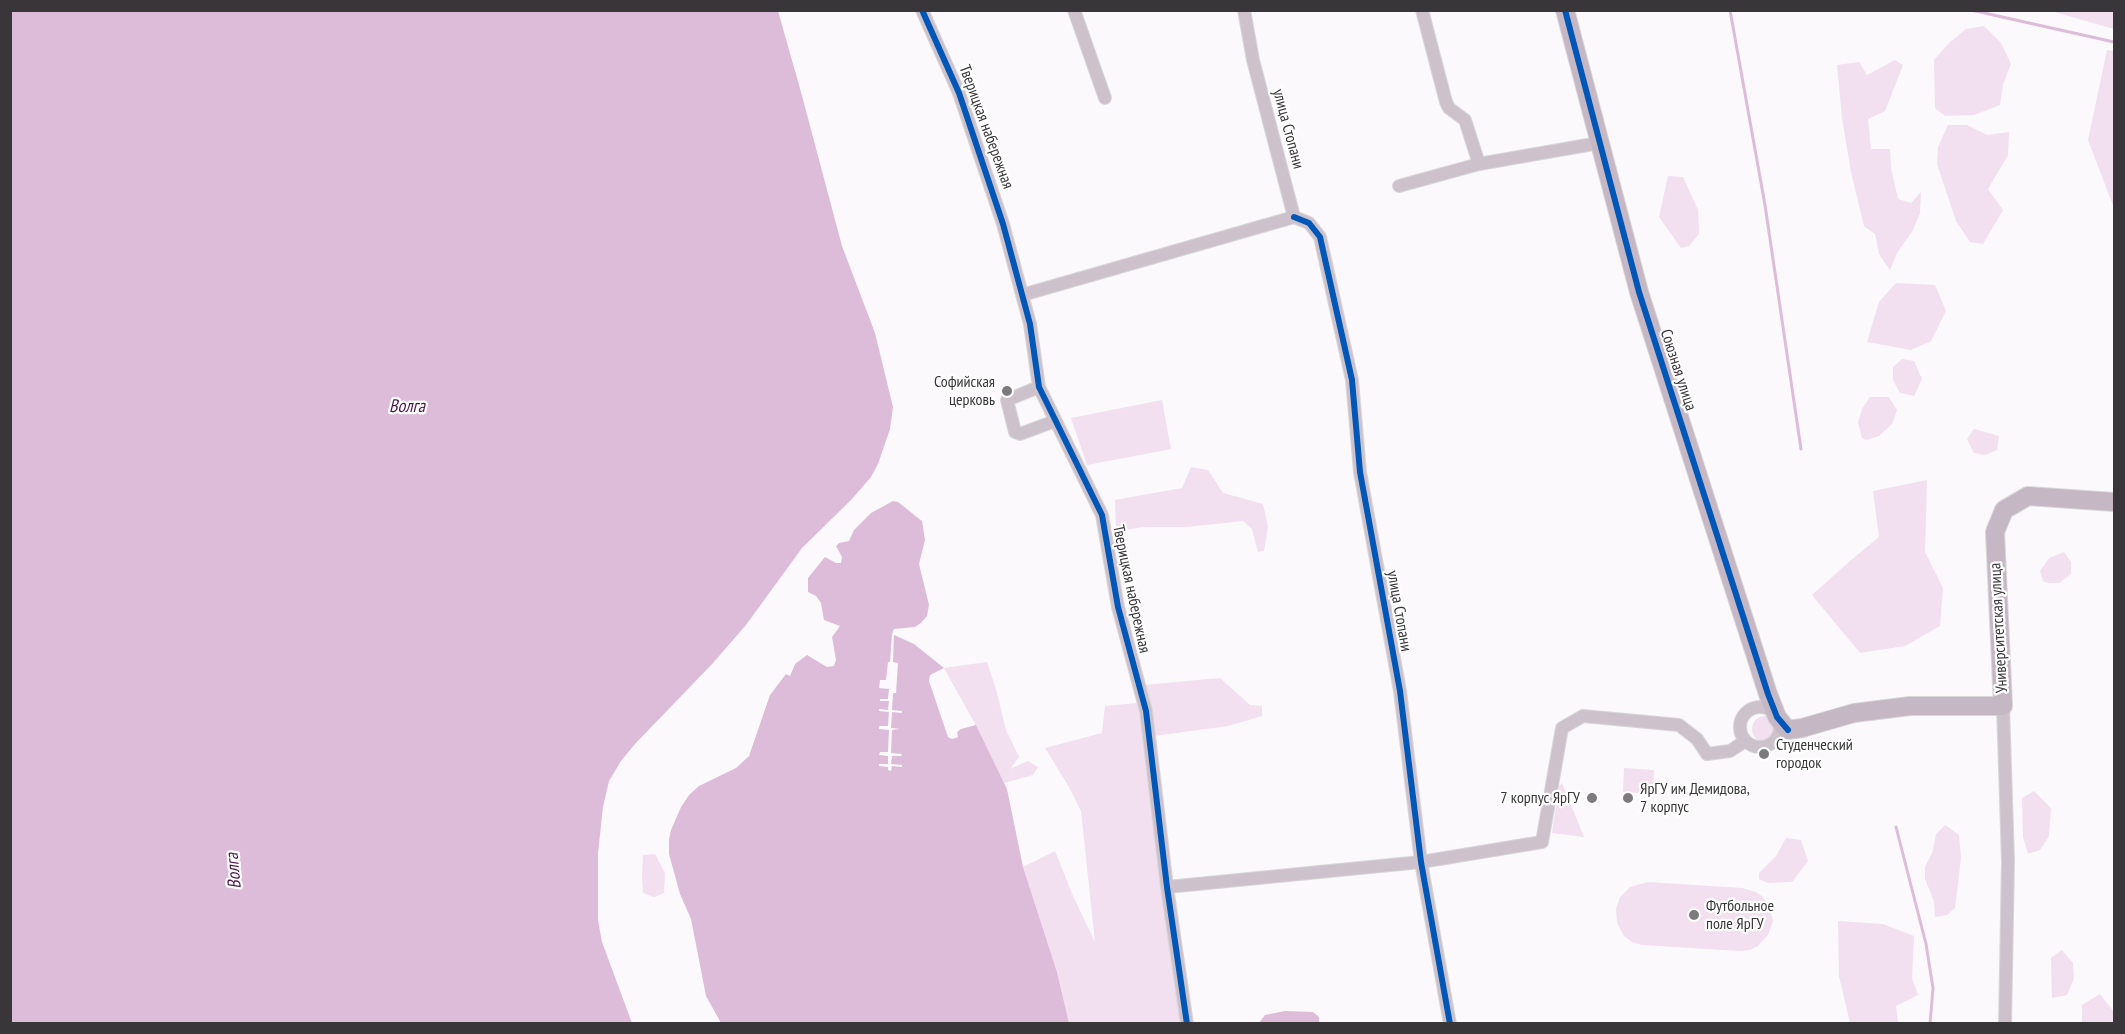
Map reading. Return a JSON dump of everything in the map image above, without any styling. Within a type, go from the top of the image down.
[{"type":"street","name":"Тверицкая набережная","points":[[922,10],[959,93],[1003,224],[1030,324],[1039,387],[1102,515],[1118,607],[1146,711],[1167,887],[1187,1023]]},
{"type":"street","points":[[1074,10],[1105,98]]},
{"type":"street","name":"улица Стопани","points":[[1244,10],[1253,60],[1294,217],[1309,223],[1320,237],[1352,380],[1360,472],[1400,691],[1421,862],[1450,1023]]},
{"type":"street","points":[[1422,10],[1446,102],[1449,108],[1465,120],[1479,164]]},
{"type":"street","name":"Союзная улица","points":[[1565,10],[1639,292],[1781,727]]},
{"type":"street","points":[[1399,186],[1479,164],[1599,143]]},
{"type":"street","points":[[1022,295],[1294,217]]},
{"type":"street","points":[[1039,387],[1007,400],[1015,432],[1020,434],[1055,421]]},
{"type":"street","name":"Университетская улица","points":[[1781,727],[1854,713],[1910,706],[2003,706],[1995,532],[2004,510],[2028,496],[2115,502]]},
{"type":"street","points":[[2003,706],[2008,861],[2005,1023]]},
{"type":"street","points":[[1761,708],[1772,712],[1781,727],[1769,745],[1757,747],[1745,741],[1740,730],[1740,723],[1748,712],[1761,708]]},
{"type":"street","points":[[1167,887],[1421,862],[1542,842],[1562,728],[1583,716],[1679,724],[1697,740],[1707,754],[1730,751],[1745,741]]},
{"type":"shaded area","points":[[2051,11],[2114,11],[2114,29]]},
{"type":"shaded area","points":[[1984,26],[2001,43],[2011,64],[2003,84],[2000,105],[1974,115],[1945,116],[1935,108],[1934,60],[1966,29]]},
{"type":"shaded area","points":[[2107,50],[2114,51],[2114,208],[2088,140]]},
{"type":"shaded area","points":[[1895,60],[1903,65],[1885,111],[1868,119],[1871,149],[1890,149],[1891,168],[1898,199],[1911,203],[1921,192],[1920,213],[1890,270],[1879,254],[1875,234],[1864,226],[1851,172],[1842,118],[1837,65],[1859,62],[1867,75]]},
{"type":"shaded area","points":[[1948,125],[1967,125],[1987,135],[2009,132],[2008,155],[1988,189],[2003,210],[1983,244],[1970,242],[1956,221],[1937,164],[1938,147]]},
{"type":"shaded area","points":[[1668,176],[1683,177],[1698,210],[1699,234],[1689,246],[1681,248],[1659,217]]},
{"type":"shaded area","points":[[1896,283],[1935,285],[1946,311],[1931,341],[1911,350],[1867,342],[1879,302]]},
{"type":"shaded area","points":[[1902,359],[1914,361],[1922,379],[1914,396],[1900,393],[1893,380],[1893,367]]},
{"type":"shaded area","points":[[1870,397],[1889,397],[1897,410],[1892,424],[1879,436],[1866,440],[1862,438],[1858,423],[1862,409]]},
{"type":"shaded area","points":[[1162,400],[1171,449],[1087,465],[1071,418]]},
{"type":"shaded area","points":[[1974,429],[1999,436],[1997,450],[1985,455],[1974,453],[1967,439]]},
{"type":"shaded area","points":[[1191,467],[1208,470],[1223,493],[1263,504],[1268,527],[1264,551],[1258,552],[1252,529],[1243,521],[1187,527],[1143,527],[1116,530],[1115,500],[1182,488]]},
{"type":"shaded area","points":[[1927,480],[1925,552],[1943,588],[1940,626],[1905,646],[1860,653],[1812,595],[1879,537],[1873,491]]},
{"type":"shaded area","points":[[2064,552],[2071,562],[2071,574],[2059,583],[2043,581],[2040,571],[2049,558]]},
{"type":"shaded area","points":[[987,662],[1006,730],[1019,757],[1010,769],[1028,761],[1038,767],[1033,775],[1004,783],[976,725],[944,668]]},
{"type":"shaded area","points":[[1220,678],[1250,705],[1262,706],[1262,716],[1228,726],[1154,736],[1144,685]]},
{"type":"shaded area","points":[[1138,703],[1182,1023],[1069,1023],[1057,972],[1023,867],[1055,851],[1095,942],[1081,811],[1045,748],[1102,733],[1105,706]]},
{"type":"shaded area","points":[[1765,716],[1774,720],[1778,729],[1774,738],[1765,742],[1756,738],[1752,729],[1756,720]]},
{"type":"shaded area","points":[[1624,768],[1654,770],[1653,794],[1623,792]]},
{"type":"shaded area","points":[[1562,783],[1584,837],[1552,833],[1559,786]]},
{"type":"shaded area","points":[[2034,791],[2051,808],[2049,836],[2040,850],[2028,854],[2023,837],[2022,798]]},
{"type":"shaded area","points":[[1945,825],[1959,835],[1961,858],[1955,908],[1947,915],[1935,917],[1934,901],[1925,879],[1925,867],[1933,851],[1936,834]]},
{"type":"shaded area","points":[[1786,838],[1801,840],[1808,861],[1792,882],[1768,883],[1759,879],[1759,873],[1776,856]]},
{"type":"shaded area","points":[[655,854],[665,873],[664,893],[654,897],[643,893],[642,877],[643,855]]},
{"type":"shaded area","name":"Футбольное поле ЯрГУ","points":[[1648,882],[1742,888],[1756,892],[1763,897],[1770,909],[1773,921],[1768,935],[1758,946],[1740,951],[1642,945],[1632,942],[1624,936],[1617,923],[1616,909],[1620,897],[1630,887]]},
{"type":"shaded area","points":[[1838,921],[1883,924],[1914,936],[1912,978],[1918,995],[1896,1006],[1898,1023],[1850,1023],[1839,976]]},
{"type":"shaded area","points":[[2062,950],[2073,963],[2074,978],[2067,995],[2052,998],[2051,958]]},
{"type":"shaded area","points":[[2100,994],[2114,1012],[2114,1023],[2082,1023],[2082,1005]]},
{"type":"water","name":"Волга","points":[[10,11],[778,11],[842,246],[875,333],[893,407],[890,429],[871,477],[802,548],[746,625],[635,744],[609,781],[603,807],[598,853],[598,920],[602,942],[632,1023],[11,1023]]},
{"type":"water","points":[[893,501],[898,502],[922,521],[925,540],[919,564],[929,605],[927,616],[921,623],[915,627],[894,629],[892,634],[914,644],[944,668],[976,725],[1007,789],[1023,867],[1057,972],[1069,1023],[721,1023],[706,996],[691,919],[680,894],[669,854],[671,830],[689,795],[699,786],[736,768],[749,756],[770,695],[786,674],[790,676],[795,664],[807,655],[827,667],[834,666],[836,660],[832,637],[840,626],[824,620],[821,603],[816,596],[808,592],[808,578],[825,557],[841,563],[842,557],[836,546],[849,541],[854,530],[871,513]]},
{"type":"water","points":[[1285,1011],[1313,1012],[1319,1017],[1319,1023],[1259,1023],[1265,1015]]},
{"type":"pier","points":[[892,634],[894,634],[893,662],[898,663],[896,693],[893,693],[892,710],[902,711],[902,713],[892,712],[891,728],[900,729],[892,730],[891,753],[902,754],[892,756],[891,764],[902,765],[902,767],[892,766],[891,771],[888,767],[879,766],[879,764],[888,764],[888,756],[879,755],[880,752],[888,752],[889,730],[879,729],[879,726],[888,726],[889,712],[879,711],[879,709],[888,710],[889,701],[880,701],[880,699],[888,699],[889,689],[879,688],[880,680],[886,680]]},
{"type":"pier","points":[[944,668],[976,725],[961,729],[957,732],[958,737],[952,739],[948,737],[929,681],[930,675]]},
{"type":"waterway","points":[[1730,10],[1765,205],[1801,449]]},
{"type":"waterway","points":[[1971,10],[2114,42]]},
{"type":"waterway","points":[[1896,827],[1926,944],[1933,988],[1930,1024]]},
{"type":"cycle path","points":[[922,10],[959,93],[1003,224],[1030,324],[1039,387],[1102,515],[1118,607],[1146,711],[1167,887],[1187,1024]]},
{"type":"cycle path","points":[[1565,10],[1639,292],[1768,694],[1777,717],[1788,730]]},
{"type":"cycle path","points":[[1294,217],[1309,223],[1320,237],[1352,380],[1360,472],[1400,691],[1421,862],[1450,1024]]},
{"type":"place","name":"Софийская церковь","points":[[1007,391]]},
{"type":"place","name":"Студенческий городок","points":[[1764,754]]},
{"type":"place","name":"7 корпус ЯрГУ","points":[[1592,798]]},
{"type":"place","name":"ЯрГУ им Демидова, 7 корпус","points":[[1628,798]]},
{"type":"place","name":"Футбольное поле ЯрГУ","points":[[1694,915]]}]
